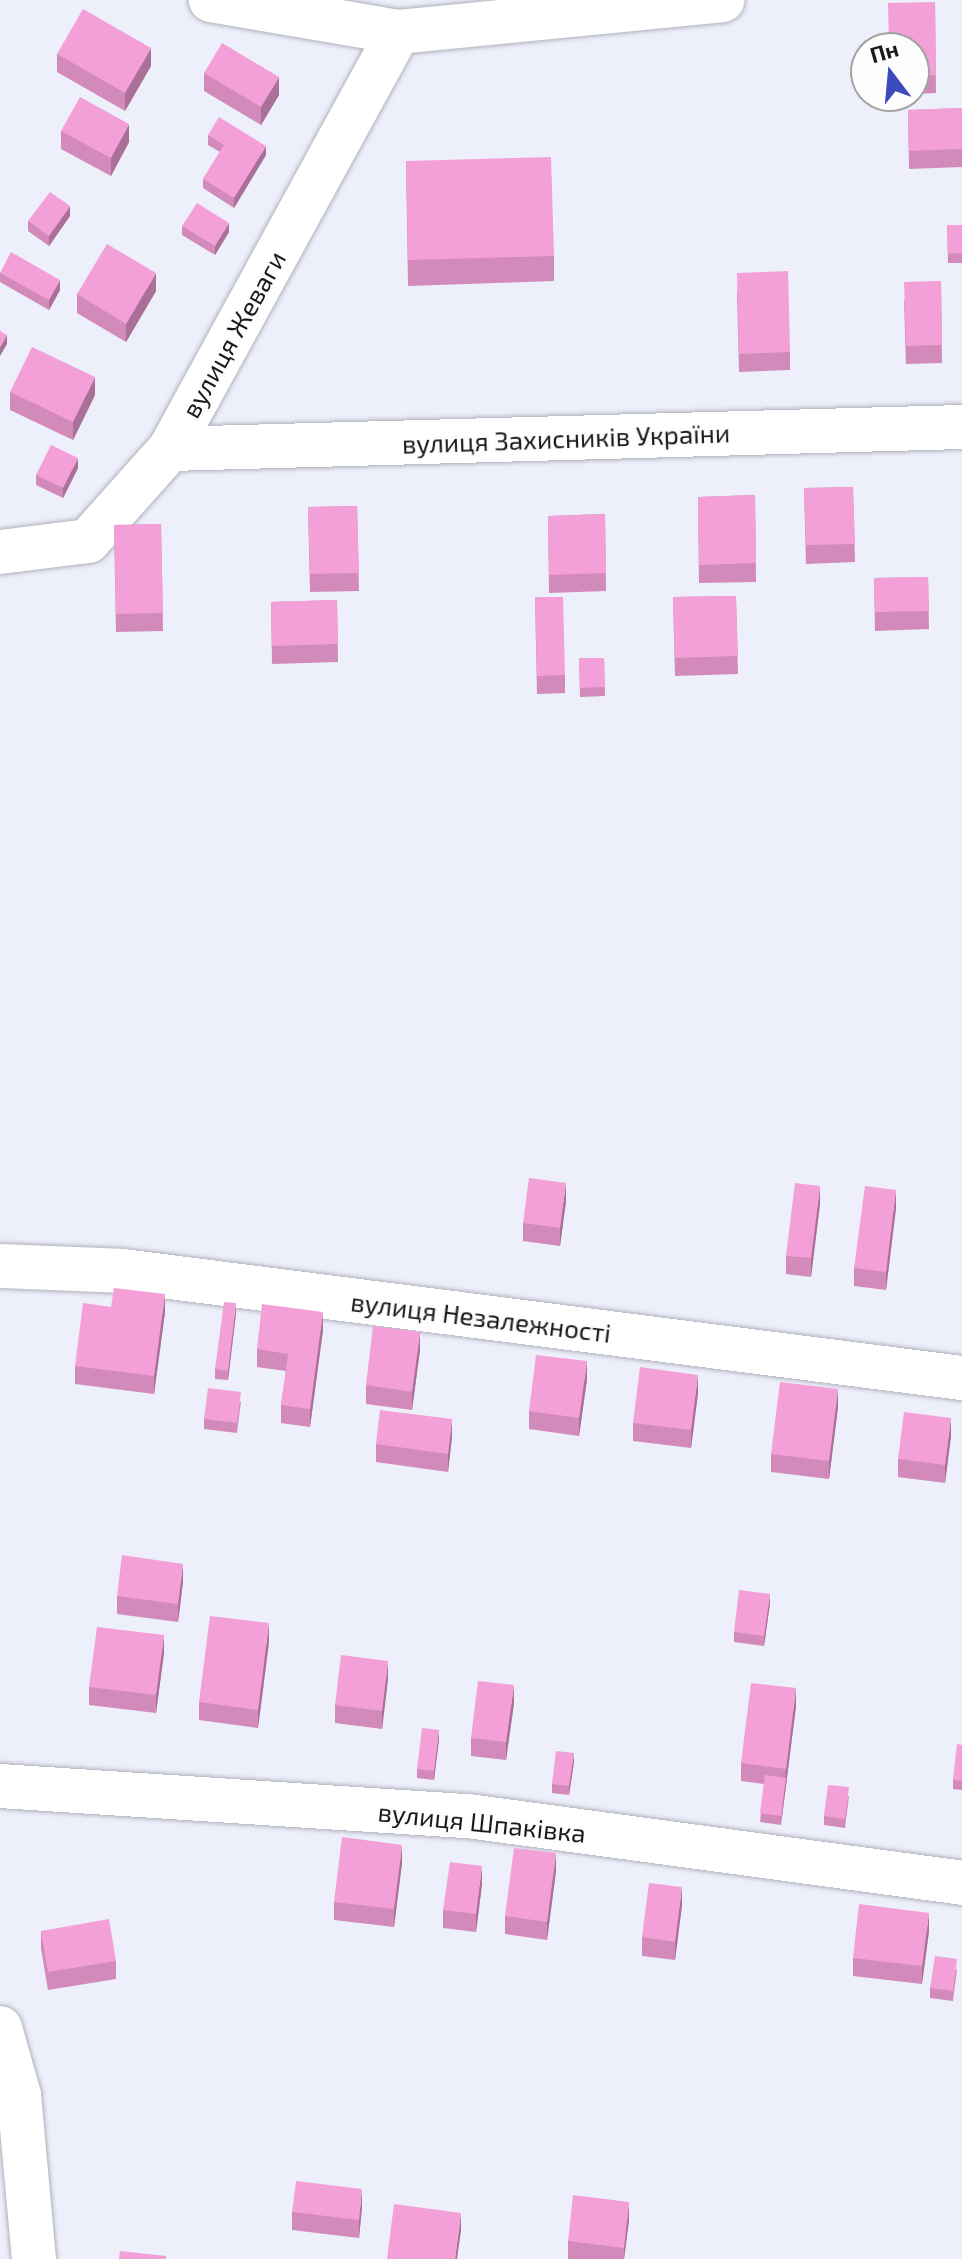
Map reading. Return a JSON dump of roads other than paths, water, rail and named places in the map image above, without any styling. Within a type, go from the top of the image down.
[{"type":"street","points":[[211,0],[398,32],[722,0]]},
{"type":"street","name":"вулиця Жеваги","points":[[0,552],[88,541],[170,449],[398,32]]},
{"type":"street","name":"вулиця Захисників України","points":[[170,449],[962,427]]},
{"type":"street","name":"вулиця Незалежності","points":[[0,1266],[123,1271],[962,1378]]},
{"type":"street","name":"вулиця Шпаківка","points":[[0,1786],[468,1816],[962,1883]]},
{"type":"street","points":[[0,2028],[19,2095],[34,2259]]}]
